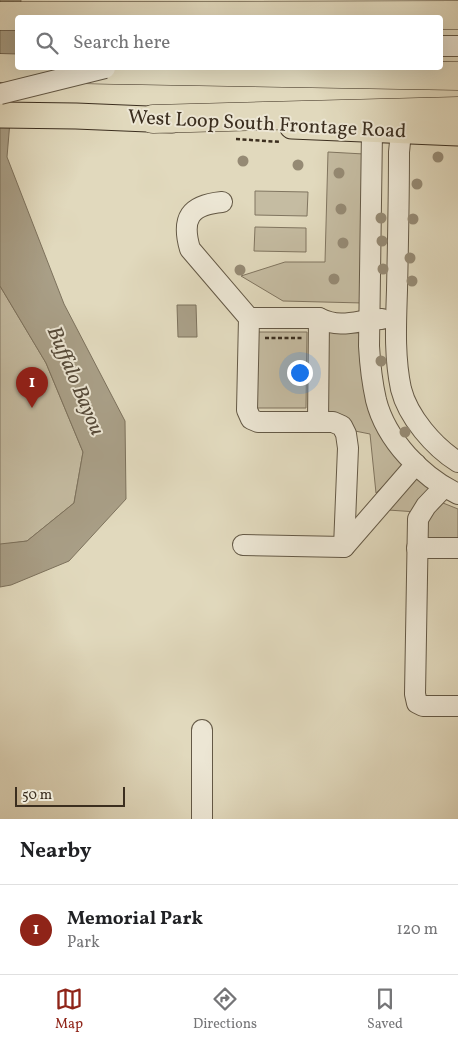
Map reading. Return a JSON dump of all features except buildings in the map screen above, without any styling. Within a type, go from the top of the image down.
[{"type":"highway","points":[[330,15],[458,14]]},
{"type":"highway","points":[[0,16],[15,16]]},
{"type":"highway","points":[[0,68],[15,68]]},
{"type":"highway","points":[[128,70],[458,76]]},
{"type":"highway","points":[[153,119],[458,111]]},
{"type":"main road","name":"West Loop South Frontage Road","points":[[0,115],[153,119],[372,131],[458,133]]},
{"type":"street","points":[[443,46],[458,46]]},
{"type":"street","points":[[0,94],[97,70]]},
{"type":"street","points":[[372,131],[369,319],[371,372],[376,401],[386,427],[401,447],[416,464],[451,490],[418,516],[415,694],[417,703],[423,706],[458,706]]},
{"type":"street","points":[[401,132],[396,319],[396,357],[401,390],[418,425],[445,454],[458,462]]},
{"type":"street","points":[[222,202],[206,203],[196,208],[187,220],[187,236],[190,249],[249,318],[247,410],[251,419],[258,422],[333,422],[342,426],[346,434],[348,448],[344,547]]},
{"type":"street","points":[[249,318],[319,318],[328,323],[356,324],[369,319],[396,319]]},
{"type":"street","points":[[318,422],[319,318]]},
{"type":"street","points":[[344,547],[416,464]]},
{"type":"street","points":[[244,545],[344,547]]},
{"type":"street","points":[[417,548],[458,548]]},
{"type":"street","points":[[202,730],[202,819]]},
{"type":"path","points":[[231,139],[284,142]]},
{"type":"path","points":[[248,338],[319,338]]},
{"type":"shaded area","points":[[328,152],[364,154],[363,303],[283,301],[241,276],[285,262],[325,262]]},
{"type":"shaded area","points":[[255,191],[308,192],[307,216],[255,215]]},
{"type":"shaded area","points":[[255,227],[306,228],[306,252],[254,251]]},
{"type":"shaded area","points":[[0,286],[46,363],[83,452],[74,503],[27,541],[0,545]]},
{"type":"shaded area","points":[[258,332],[307,332],[306,408],[257,408]]},
{"type":"shaded area","points":[[324,332],[362,333],[405,465],[376,493],[370,434],[350,430],[325,410]]},
{"type":"shaded area","points":[[415,471],[433,487],[417,512],[388,510]]},
{"type":"shaded area","points":[[438,501],[458,509],[458,543],[423,542],[423,516]]},
{"type":"water","name":"Buffalo Bayou","points":[[0,0],[21,0],[19,15],[15,15],[15,62],[7,157],[64,304],[125,421],[126,499],[69,561],[11,585],[0,587],[0,544],[27,541],[74,503],[83,452],[46,363],[0,286]]},
{"type":"water","points":[[177,305],[196,305],[197,337],[178,337]]},
{"type":"place","name":"Memorial Park","points":[[32,408]]}]
